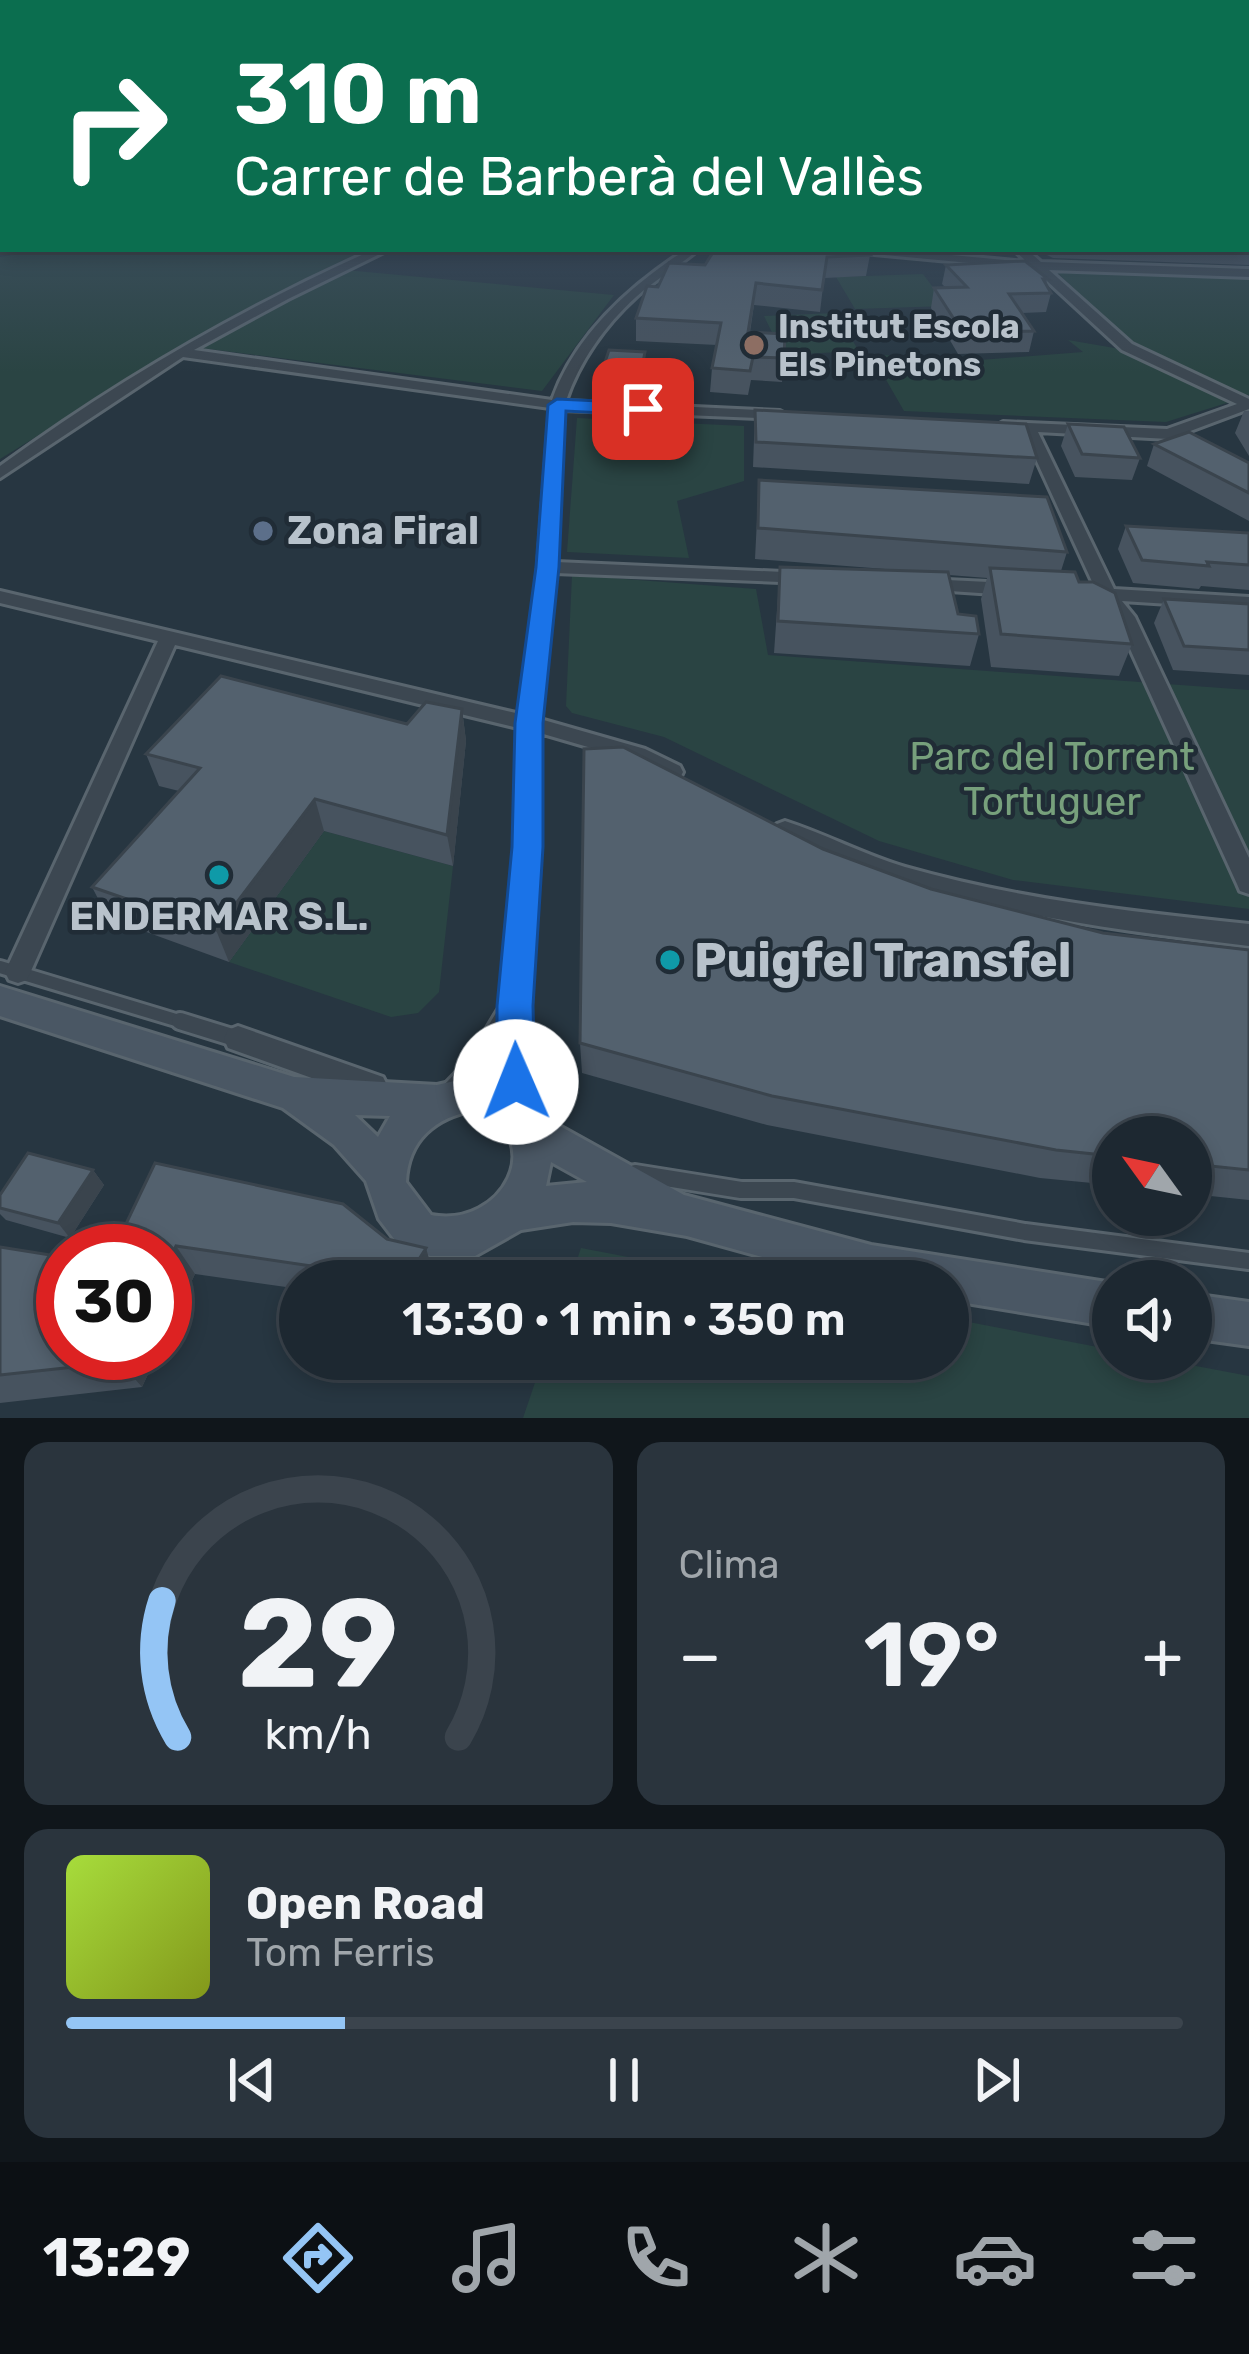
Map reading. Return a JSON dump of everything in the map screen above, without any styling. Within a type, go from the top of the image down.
[{"type":"main road","points":[[6,980],[294,1094],[348,1132],[385,1173],[397,1212],[427,1235],[460,1240],[487,1231],[512,1211],[532,1173],[523,1121]]},
{"type":"main road","points":[[294,1094],[490,1095],[523,1121],[687,1216]]},
{"type":"main road","points":[[385,1173],[394,1140],[435,1098]]},
{"type":"main road","points":[[512,1211],[572,1202],[611,1203],[687,1216],[872,1266],[1092,1302]]},
{"type":"main road","points":[[1212,1319],[1249,1324]]},
{"type":"street","points":[[0,472],[93,407],[183,353],[290,293],[377,252]]},
{"type":"street","points":[[523,1121],[515,1006],[527,847],[529,723],[547,567],[557,405],[568,374],[600,329],[632,294],[689,252]]},
{"type":"street","points":[[887,252],[1036,265],[1249,273]]},
{"type":"street","points":[[1022,252],[1122,343],[1249,404]]},
{"type":"street","points":[[183,353],[557,405],[804,416]]},
{"type":"street","points":[[1169,434],[1249,404]]},
{"type":"street","points":[[986,425],[1169,434],[1188,443]]},
{"type":"street","points":[[1028,427],[1107,594],[1125,617],[1249,884]]},
{"type":"street","points":[[547,567],[826,579]]},
{"type":"street","points":[[896,583],[1037,590]]},
{"type":"street","points":[[1060,592],[1249,603]]},
{"type":"street","points":[[0,597],[529,723],[637,754],[699,787]]},
{"type":"street","points":[[6,980],[169,637]]},
{"type":"street","points":[[760,818],[836,855],[970,898],[1069,915],[1249,935]]},
{"type":"street","points":[[238,1039],[345,1079],[435,1098],[477,1070],[515,1006]]},
{"type":"lane","points":[[6,980],[238,1039]]},
{"type":"lane","points":[[603,1168],[741,1190],[794,1190],[1025,1232],[1249,1262]]},
{"type":"green space","points":[[365,252],[228,319],[0,459],[0,257]]},
{"type":"green space","points":[[345,270],[614,295],[542,391],[201,348]]},
{"type":"green space","points":[[1056,271],[1249,279],[1249,395],[1235,394],[1127,343]]},
{"type":"green space","points":[[923,274],[947,306],[855,309],[836,277]]},
{"type":"green space","points":[[835,313],[859,351],[783,355],[764,316]]},
{"type":"green space","points":[[1068,340],[1126,350],[1233,401],[1166,422],[904,411],[885,378],[855,361],[874,363],[870,354],[967,361],[1083,352]]},
{"type":"green space","points":[[577,418],[744,426],[744,481],[677,501],[689,558],[567,552]]},
{"type":"green space","name":"Parc del Torrent Tortuguer","points":[[572,575],[756,589],[768,655],[1249,690],[1249,909],[1013,880],[879,841],[664,737],[572,713],[566,706]]},
{"type":"green space","points":[[324,831],[453,866],[439,992],[418,1013],[391,1017],[229,962]]},
{"type":"green space","points":[[581,1248],[644,1260],[577,1260]]},
{"type":"green space","points":[[969,1322],[1092,1346],[1092,1380],[1212,1380],[1212,1369],[1249,1376],[1249,1418],[523,1418],[536,1380],[969,1380]]},
{"type":"building","points":[[713,252],[870,255],[827,257],[822,290],[756,283],[748,332],[785,334],[784,358],[753,357],[750,371],[712,368],[721,323],[636,318],[647,286],[658,287],[669,263],[705,265]]},
{"type":"building","points":[[1025,261],[1048,279],[1043,279],[1051,293],[1009,294],[1034,331],[963,333],[934,288],[967,287],[946,265]]},
{"type":"building","points":[[609,350],[645,352],[638,388],[597,386]]},
{"type":"building","points":[[755,410],[1026,424],[1037,458],[756,442]]},
{"type":"building","points":[[1068,424],[1124,427],[1140,458],[1082,454]]},
{"type":"building","points":[[1189,432],[1249,463],[1249,493],[1154,444]]},
{"type":"building","points":[[759,480],[1047,497],[1067,552],[758,528]]},
{"type":"building","points":[[1126,526],[1249,533],[1249,565],[1142,560]]},
{"type":"building","points":[[780,567],[948,572],[958,614],[976,616],[979,634],[778,621]]},
{"type":"building","points":[[990,568],[1075,572],[1079,582],[1093,582],[1115,593],[1132,644],[1001,634]]},
{"type":"building","points":[[1164,599],[1249,604],[1249,650],[1184,646]]},
{"type":"building","points":[[221,676],[407,724],[426,702],[462,709],[447,835],[315,799],[216,930],[92,887],[200,768],[146,754]]},
{"type":"building","points":[[623,747],[823,849],[931,889],[1103,933],[1249,950],[1249,1170],[1212,1166],[1212,1116],[1092,1116],[1092,1154],[1056,1150],[772,1096],[580,1043],[584,749]]},
{"type":"building","points":[[28,1153],[93,1170],[58,1223],[0,1208],[0,1195]]},
{"type":"building","points":[[155,1163],[343,1204],[387,1239],[426,1248],[418,1260],[279,1261],[192,1248],[192,1224],[126,1224]]},
{"type":"building","points":[[0,1247],[36,1253],[36,1371],[0,1375]]},
{"type":"place","name":"Institut Escola Els Pinetons","points":[[754,345]]},
{"type":"place","name":"Zona Firal","points":[[263,531]]},
{"type":"place","name":"ENDERMAR S.L.","points":[[219,875]]},
{"type":"place","name":"Puigfel Transfel","points":[[670,960]]},
{"type":"route","points":[[516,1082],[515,1006],[527,847],[529,723],[547,567],[557,405],[643,409]]}]
